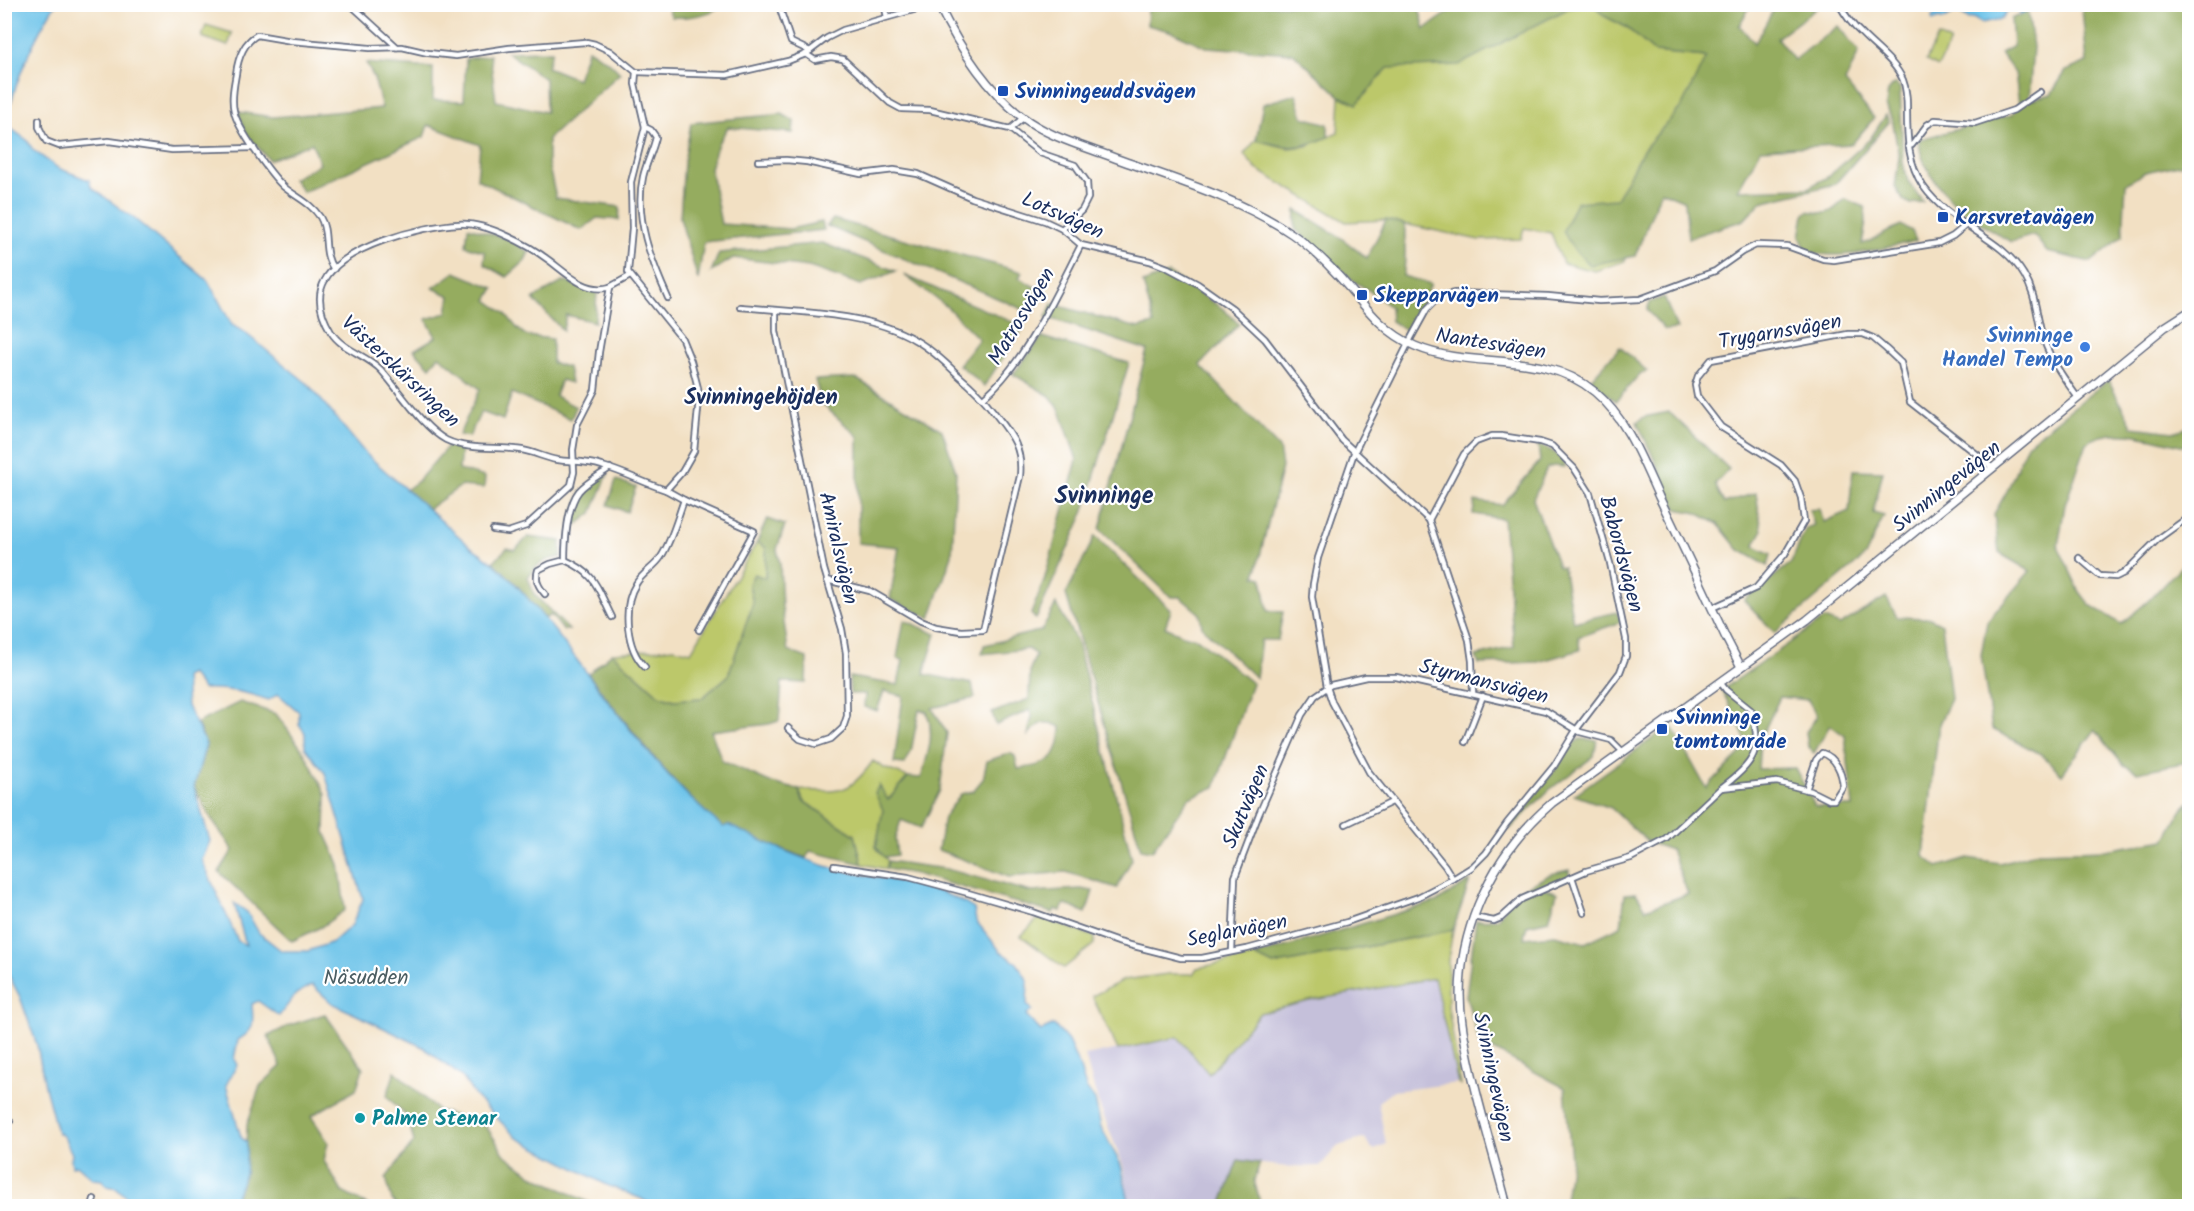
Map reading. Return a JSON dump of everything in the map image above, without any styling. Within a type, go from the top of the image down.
[{"type":"main road","name":"Nantesvägen","points":[[937,4],[984,78],[1000,97],[1023,118],[1070,142],[1238,204],[1270,220],[1312,250],[1377,321],[1408,343],[1441,354],[1539,366],[1564,373],[1594,391],[1615,413],[1628,432],[1741,667]]},
{"type":"main road","name":"Svinningevägen","points":[[1507,1206],[1463,1029],[1461,995],[1463,965],[1473,917],[1496,868],[1527,826],[1552,803],[1826,606],[2165,327],[2190,310]]},
{"type":"street","points":[[350,4],[397,47]]},
{"type":"street","points":[[884,4],[887,17]]},
{"type":"street","points":[[630,276],[610,287],[599,288],[575,280],[519,242],[484,228],[466,224],[429,227],[388,239],[348,258],[334,269],[327,258],[324,226],[318,214],[282,184],[254,148],[234,114],[236,70],[249,39],[257,35],[264,35],[292,41],[370,48],[397,47],[456,56],[509,48],[586,42],[610,51],[636,72],[727,75],[788,61],[808,52],[834,34],[937,4]]},
{"type":"street","points":[[1839,4],[1854,26],[1892,63],[1901,75],[1906,92],[1908,146],[1915,172],[1924,187],[1944,209],[1965,226],[2001,249],[2023,273],[2035,299],[2041,331],[2049,352],[2060,373],[2078,398]]},
{"type":"street","points":[[780,9],[791,42],[808,52],[815,60],[831,57],[843,59],[890,103],[901,109],[930,110],[1010,129],[1040,153],[1075,165],[1087,182],[1089,193],[1085,206],[1062,230]]},
{"type":"street","points":[[636,72],[635,84],[645,127],[631,182],[632,228],[628,269],[630,276],[682,339],[691,361],[699,399],[694,451],[682,472],[666,490]]},
{"type":"street","points":[[1908,146],[1914,143],[1929,123],[1935,120],[1979,122],[2014,110],[2040,92]]},
{"type":"street","points":[[1010,129],[1023,118]]},
{"type":"street","points":[[39,120],[39,127],[46,141],[59,146],[109,141],[172,150],[254,148]]},
{"type":"street","points":[[645,127],[651,130],[656,137],[643,177],[644,234],[668,298]]},
{"type":"street","name":"Lotsvägen","points":[[758,161],[807,162],[861,174],[888,170],[908,171],[961,194],[1034,217],[1062,230],[1081,245],[1150,261],[1198,284],[1232,308],[1265,339],[1333,430],[1354,453],[1429,520]]},
{"type":"street","points":[[1453,879],[1369,772],[1352,743],[1327,687],[1314,607],[1313,584],[1327,529],[1354,453],[1427,309],[1440,296],[1455,293],[1548,296],[1599,301],[1640,299],[1715,271],[1756,245],[1787,246],[1824,259],[1834,260],[1939,243],[1953,236],[1965,226]]},
{"type":"street","name":"Matrosvägen","points":[[983,398],[1018,358],[1053,299],[1081,245]]},
{"type":"street","name":"Västerskärsringen","points":[[334,269],[324,281],[320,299],[322,312],[332,333],[340,342],[376,365],[438,435],[458,444],[521,450],[555,460],[596,464],[610,468],[666,490],[754,531],[699,630]]},
{"type":"street","points":[[492,530],[508,532],[526,526],[571,484],[575,462],[573,450],[578,425],[595,390],[610,287]]},
{"type":"street","points":[[740,307],[839,317],[900,332],[929,349],[983,398],[1011,435],[1019,451],[1022,462],[983,630],[961,631],[936,627],[921,621],[870,591],[827,580]]},
{"type":"street","name":"Amiralsvägen","points":[[776,312],[776,332],[827,580],[842,629],[846,653],[846,720],[836,735],[818,744],[804,741],[788,728]]},
{"type":"street","name":"Trygarnsvägen","points":[[1712,608],[1756,588],[1785,554],[1804,521],[1801,498],[1795,481],[1781,465],[1720,427],[1697,396],[1695,385],[1698,376],[1711,360],[1848,334],[1863,334],[1873,338],[1901,363],[1910,402],[1993,469]]},
{"type":"street","name":"Babordsvägen","points":[[1429,520],[1464,454],[1483,438],[1501,436],[1549,444],[1580,476],[1592,500],[1610,563],[1623,615],[1626,651],[1625,661],[1619,674],[1576,730]]},
{"type":"street","points":[[565,561],[567,528],[579,492],[610,468]]},
{"type":"street","points":[[645,667],[637,656],[630,639],[629,607],[636,583],[662,556],[684,500]]},
{"type":"street","points":[[2079,558],[2100,576],[2109,578],[2119,576],[2158,539],[2190,516]]},
{"type":"street","points":[[1429,520],[1469,640],[1473,693]]},
{"type":"street","points":[[545,594],[536,578],[538,570],[550,564],[565,561],[581,567],[595,580],[612,617]]},
{"type":"street","name":"Styrmansvägen","points":[[1327,687],[1366,677],[1389,676],[1473,693],[1546,711],[1576,730],[1607,738],[1615,743],[1622,752]]},
{"type":"street","points":[[1473,917],[1494,921],[1501,918],[1522,899],[1586,871],[1631,858],[1667,839],[1739,774],[1755,753],[1757,741],[1751,710],[1726,690],[1720,682]]},
{"type":"street","name":"Skutvägen","points":[[1232,951],[1233,897],[1239,864],[1302,715],[1311,700],[1327,687]]},
{"type":"street","points":[[1465,742],[1483,696]]},
{"type":"street","name":"Seglarvägen","points":[[834,866],[908,877],[968,893],[1033,912],[1118,942],[1171,956],[1193,958],[1232,951],[1366,916],[1418,897],[1472,867],[1486,853],[1507,823],[1554,766],[1576,730]]},
{"type":"street","points":[[1721,788],[1777,782],[1806,790],[1828,800],[1834,800],[1844,786],[1833,760],[1827,754],[1822,753],[1817,757],[1806,790]]},
{"type":"street","points":[[1346,824],[1392,802]]},
{"type":"street","points":[[1572,877],[1584,913]]},
{"type":"street","points":[[92,1206],[94,1199]]},
{"type":"shaded area","points":[[1434,978],[1458,1083],[1393,1091],[1378,1102],[1386,1144],[1375,1150],[1370,1147],[1365,1138],[1338,1146],[1320,1166],[1287,1167],[1238,1161],[1221,1206],[1130,1206],[1123,1165],[1098,1102],[1085,1056],[1178,1037],[1209,1074],[1260,1013],[1309,1001]]},
{"type":"green space","points":[[2098,4],[2189,5],[2189,163],[2145,172],[2126,184],[2123,236],[2091,262],[2047,252],[2034,235],[2011,242],[1974,219],[1952,201],[1933,179],[1920,150],[1920,139],[2012,115],[2019,105],[2015,73],[2000,53],[2013,46],[2011,19],[2028,11],[2033,47],[2029,100],[2051,94],[2066,71],[2087,62],[2082,9]]},
{"type":"green space","points":[[666,5],[723,5],[705,13],[672,17]]},
{"type":"green space","points":[[1148,5],[1418,5],[1425,29],[1459,5],[1575,5],[1459,65],[1388,68],[1357,104],[1340,96],[1293,53],[1206,47],[1173,32],[1147,25]]},
{"type":"green space","points":[[1524,5],[1594,5],[1604,16],[1626,27],[1655,52],[1707,57],[1644,225],[1625,261],[1595,271],[1563,263],[1551,233],[1524,228],[1521,239],[1479,240],[1386,220],[1346,222],[1256,169],[1244,154],[1256,140],[1288,148],[1307,146],[1338,132],[1340,96],[1294,53],[1362,68],[1419,66]]},
{"type":"green space","points":[[1594,5],[1751,5],[1739,26],[1755,43],[1776,5],[1821,5],[1777,38],[1794,60],[1838,26],[1859,52],[1845,82],[1874,118],[1852,144],[1761,149],[1738,190],[1808,188],[1829,176],[1870,139],[1886,115],[1889,122],[1835,184],[1761,202],[1744,220],[1688,238],[1685,201],[1661,191],[1635,256],[1590,265],[1572,247],[1563,231],[1576,202],[1616,199],[1643,150],[1682,106],[1706,57],[1655,52],[1626,27],[1604,16]]},
{"type":"green space","points":[[206,25],[232,33],[228,46],[202,37]]},
{"type":"green space","points":[[1938,36],[1950,42],[1938,67],[1926,61]]},
{"type":"green space","points":[[588,49],[610,63],[620,73],[548,139],[548,163],[556,198],[620,207],[619,220],[597,218],[581,230],[477,179],[480,145],[428,125],[424,137],[303,192],[293,179],[320,164],[312,143],[269,160],[247,134],[238,112],[273,117],[382,108],[374,78],[366,63],[433,68],[433,100],[464,101],[466,59],[490,55],[496,101],[546,112],[545,79],[507,52],[552,51],[547,67],[577,79]]},
{"type":"green space","points":[[1895,83],[1900,88],[1903,163],[1908,181],[1923,202],[1911,204],[1903,200],[1895,187],[1899,157],[1893,123],[1886,105],[1888,91]]},
{"type":"green space","points":[[1296,94],[1303,117],[1328,124],[1328,137],[1292,147],[1256,140],[1263,104]]},
{"type":"green space","points":[[782,114],[794,121],[793,133],[728,127],[718,143],[710,168],[721,224],[790,229],[822,222],[824,230],[704,242],[698,280],[680,218],[684,162],[691,123]]},
{"type":"green space","points":[[1845,199],[1865,207],[1866,222],[1862,244],[1901,225],[1912,231],[1916,241],[1848,255],[1807,251],[1800,237],[1804,215],[1808,211],[1828,212]]},
{"type":"green space","points":[[1296,210],[1340,237],[1367,258],[1386,220],[1405,224],[1403,276],[1431,284],[1408,332],[1391,321],[1390,307],[1355,282],[1295,229]]},
{"type":"green space","points":[[833,219],[1022,272],[1019,278],[1044,292],[1032,313],[827,226]]},
{"type":"green space","points":[[468,227],[509,239],[529,252],[524,262],[507,277],[484,264],[485,252],[466,246]]},
{"type":"green space","points":[[822,243],[896,271],[861,285],[809,267],[733,258],[711,272],[719,253]]},
{"type":"green space","points":[[455,272],[494,288],[487,300],[505,313],[527,336],[552,339],[552,363],[568,367],[571,383],[561,380],[555,396],[576,407],[571,419],[512,393],[503,420],[481,412],[469,437],[459,435],[480,389],[439,356],[430,367],[414,350],[436,337],[426,319],[447,313],[450,296],[433,288]]},
{"type":"green space","points":[[1168,273],[1222,308],[1239,324],[1200,365],[1279,448],[1282,467],[1255,576],[1262,578],[1268,611],[1283,612],[1278,640],[1261,640],[1256,678],[1202,627],[1200,614],[1180,597],[1171,597],[1100,529],[1147,350],[1046,317],[1052,304],[1138,328],[1154,324],[1143,283]]},
{"type":"green space","points":[[904,275],[1024,327],[984,386],[959,365],[979,339],[946,306]]},
{"type":"green space","points":[[564,281],[597,293],[595,322],[566,315],[563,331],[533,299]]},
{"type":"green space","points":[[1664,297],[1677,329],[1665,330],[1647,310],[1650,302]]},
{"type":"green space","points":[[1042,337],[1129,363],[1082,517],[1036,619],[1031,614],[1044,581],[1077,460],[1060,410],[1050,396],[1013,374]]},
{"type":"green space","points":[[1620,347],[1647,371],[1639,375],[1616,401],[1590,380]]},
{"type":"green space","points":[[855,378],[942,430],[956,472],[952,555],[930,618],[890,599],[899,547],[858,543],[858,436],[822,404],[815,380]]},
{"type":"green space","points":[[2108,380],[2133,427],[2173,432],[2189,427],[2189,447],[2124,434],[2098,437],[2087,443],[2065,505],[2058,546],[2080,592],[2090,605],[2121,624],[2148,601],[2189,558],[2189,762],[2137,772],[2124,765],[2095,730],[2062,774],[2041,754],[1992,729],[1981,655],[1987,621],[2030,571],[1999,553],[1994,514],[2007,491],[2027,444]]},
{"type":"green space","points":[[1669,412],[1729,469],[1715,484],[1724,503],[1756,493],[1762,531],[1754,546],[1771,554],[1768,566],[1738,549],[1718,524],[1697,513],[1677,509],[1637,422],[1644,417]]},
{"type":"green space","points":[[1538,445],[1558,455],[1565,467],[1547,468],[1533,499],[1558,566],[1563,567],[1573,622],[1617,612],[1621,622],[1578,637],[1580,650],[1538,662],[1479,664],[1476,656],[1514,647],[1503,519],[1473,514],[1475,501],[1502,505],[1540,461]]},
{"type":"green space","points":[[448,446],[461,448],[459,470],[485,477],[484,488],[461,486],[428,509],[406,490],[418,481]]},
{"type":"green space","points":[[1853,470],[1883,471],[1873,513],[1884,516],[1865,556],[1775,633],[1744,600],[1791,563],[1806,528],[1814,525],[1809,510],[1819,509],[1824,522],[1849,511]]},
{"type":"green space","points":[[608,474],[592,513],[578,524],[570,523],[581,493]]},
{"type":"green space","points":[[616,480],[636,487],[627,512],[608,505]]},
{"type":"green space","points":[[767,519],[785,525],[777,549],[782,607],[788,651],[807,658],[806,683],[782,682],[779,721],[711,731],[722,761],[772,783],[799,790],[803,801],[855,835],[862,864],[810,851],[806,858],[728,826],[723,828],[668,774],[588,674],[612,653],[659,695],[674,700],[702,698],[728,676],[753,603],[749,584],[754,574],[765,578],[766,548],[757,542]]},
{"type":"green space","points":[[1095,536],[1171,610],[1165,627],[1198,639],[1252,683],[1215,787],[1189,798],[1152,851],[1141,849],[1066,594]]},
{"type":"green space","points":[[528,537],[561,541],[561,557],[542,563],[528,577],[534,594],[569,630],[563,630],[551,615],[544,619],[517,585],[493,562],[507,548],[515,550]]},
{"type":"green space","points":[[757,542],[766,548],[765,578],[754,574],[749,584],[753,603],[728,676],[702,698],[674,700],[659,695],[612,653],[674,648],[691,652]]},
{"type":"green space","points":[[1886,597],[1897,617],[1930,618],[1942,624],[1951,699],[1939,724],[1924,856],[1938,867],[1968,858],[2000,863],[2038,852],[2105,850],[2165,840],[2181,811],[2189,802],[2189,1206],[1564,1206],[1571,1160],[1565,1088],[1479,1042],[1466,996],[1476,920],[1497,919],[1518,891],[1551,874],[1569,870],[1569,876],[1543,887],[1557,893],[1549,920],[1527,925],[1524,938],[1555,935],[1585,943],[1621,926],[1625,894],[1636,893],[1646,909],[1688,894],[1671,850],[1648,842],[1611,808],[1574,795],[1671,725],[1706,788],[1748,745],[1722,690],[1824,619],[1840,625]],"holes":[[[1780,697],[1808,700],[1817,716],[1806,732],[1808,747],[1814,753],[1830,725],[1845,736],[1853,807],[1815,806],[1795,768],[1758,769],[1760,740]]]},
{"type":"green space","points":[[1056,604],[1077,642],[1132,859],[1117,888],[1066,872],[1009,877],[938,850],[944,817],[961,794],[973,791],[983,779],[987,761],[1010,753],[1015,756],[1018,769],[1038,765],[1055,754],[1061,727],[1043,723],[1028,735],[1032,716],[1030,710],[996,725],[992,713],[1029,699],[1030,669],[1036,655],[1028,649],[982,654],[984,645],[1041,631]]},
{"type":"green space","points":[[904,620],[936,634],[924,674],[972,684],[975,698],[932,708],[947,733],[940,790],[921,828],[901,820],[895,839],[897,855],[884,857],[876,847],[883,810],[875,793],[879,785],[888,800],[908,777],[921,778],[930,745],[929,721],[927,712],[919,710],[911,752],[905,764],[894,763],[903,696],[884,691],[877,711],[864,707],[865,694],[850,694],[849,677],[898,685],[903,660],[897,658]]},
{"type":"green space","points":[[240,702],[276,714],[304,752],[326,794],[325,832],[339,864],[345,910],[321,927],[292,941],[219,872],[233,850],[212,820],[194,787],[206,744],[197,723]]},
{"type":"green space","points":[[1580,739],[1597,740],[1594,756],[1549,790],[1510,829],[1575,742]]},
{"type":"green space","points":[[873,761],[908,777],[888,800],[883,810],[876,847],[888,861],[886,869],[862,864],[855,835],[803,801],[799,790],[833,791],[849,786],[864,773]]},
{"type":"green space","points":[[888,861],[946,869],[1031,892],[1081,889],[1093,891],[1086,913],[1064,904],[1061,911],[1055,909],[1053,913],[915,874],[886,869]]},
{"type":"green space","points":[[1470,881],[1453,930],[1273,965],[1255,956],[1438,901]]},
{"type":"green space","points":[[1040,917],[1095,937],[1094,944],[1064,968],[1021,936]]},
{"type":"green space","points":[[1453,930],[1448,960],[1448,1007],[1461,1085],[1458,1083],[1434,978],[1309,1001],[1260,1013],[1209,1074],[1178,1037],[1118,1050],[1092,996],[1124,980],[1168,974],[1193,974],[1197,968],[1255,956],[1273,965]]},
{"type":"green space","points":[[325,1014],[363,1068],[356,1090],[311,1116],[328,1142],[324,1161],[342,1192],[369,1206],[238,1206],[236,1198],[245,1173],[247,1125],[260,1086],[281,1066],[268,1036],[290,1025]]},
{"type":"green space","points":[[395,1071],[437,1110],[485,1125],[505,1155],[532,1175],[596,1206],[397,1206],[392,1200],[386,1178],[414,1142],[408,1118],[387,1096]]},
{"type":"green space","points":[[1238,1160],[1260,1163],[1254,1180],[1261,1206],[1221,1206]]},
{"type":"water","points":[[4,5],[55,5],[29,52],[11,103],[5,101]]},
{"type":"water","points":[[1947,5],[2041,5],[2020,14],[2019,9],[2007,12],[2002,19],[1981,23],[1957,12],[1943,20],[1939,18],[1933,21],[1932,17]]},
{"type":"water","points":[[10,128],[27,140],[33,150],[58,168],[89,180],[91,187],[136,220],[208,281],[232,325],[244,332],[308,384],[365,453],[471,547],[496,565],[518,587],[655,760],[699,806],[723,827],[728,825],[792,854],[832,868],[905,882],[941,892],[974,909],[976,921],[1001,952],[1017,963],[1028,981],[1027,1004],[1032,1010],[1026,1016],[1041,1031],[1054,1025],[1068,1041],[1086,1088],[1095,1100],[1101,1127],[1121,1165],[1130,1206],[653,1206],[517,1138],[475,1096],[463,1078],[423,1047],[332,1003],[312,985],[296,994],[279,1016],[258,1001],[252,1004],[251,1029],[238,1040],[234,1059],[237,1065],[226,1085],[241,1137],[247,1143],[245,1173],[232,1206],[136,1206],[117,1188],[107,1186],[102,1180],[93,1179],[77,1165],[72,1166],[72,1154],[64,1137],[57,1132],[37,1045],[20,997],[6,970],[4,130]],"holes":[[[191,674],[203,689],[237,691],[269,700],[278,694],[299,712],[299,724],[305,733],[305,747],[325,773],[363,899],[352,925],[333,942],[308,951],[282,951],[259,933],[247,912],[234,903],[246,945],[238,941],[202,860],[210,841],[194,787],[206,744],[187,706],[185,677]]]},
{"type":"place","name":"Svinningeuddsvägen","points":[[1003,91]]},
{"type":"place","name":"Karsvretavägen","points":[[1943,217]]},
{"type":"place","name":"Skepparvägen","points":[[1362,295]]},
{"type":"place","name":"Svinninge Handel Tempo","points":[[2085,347]]},
{"type":"place","name":"Svinninge tomtområde","points":[[1662,729]]},
{"type":"place","name":"Palme Stenar","points":[[360,1118]]},
{"type":"district","name":"Svinningehöjden","points":[[761,396]]},
{"type":"district","name":"Svinninge","points":[[1104,495]]},
{"type":"park label","name":"Näsudden","points":[[366,977]]}]
